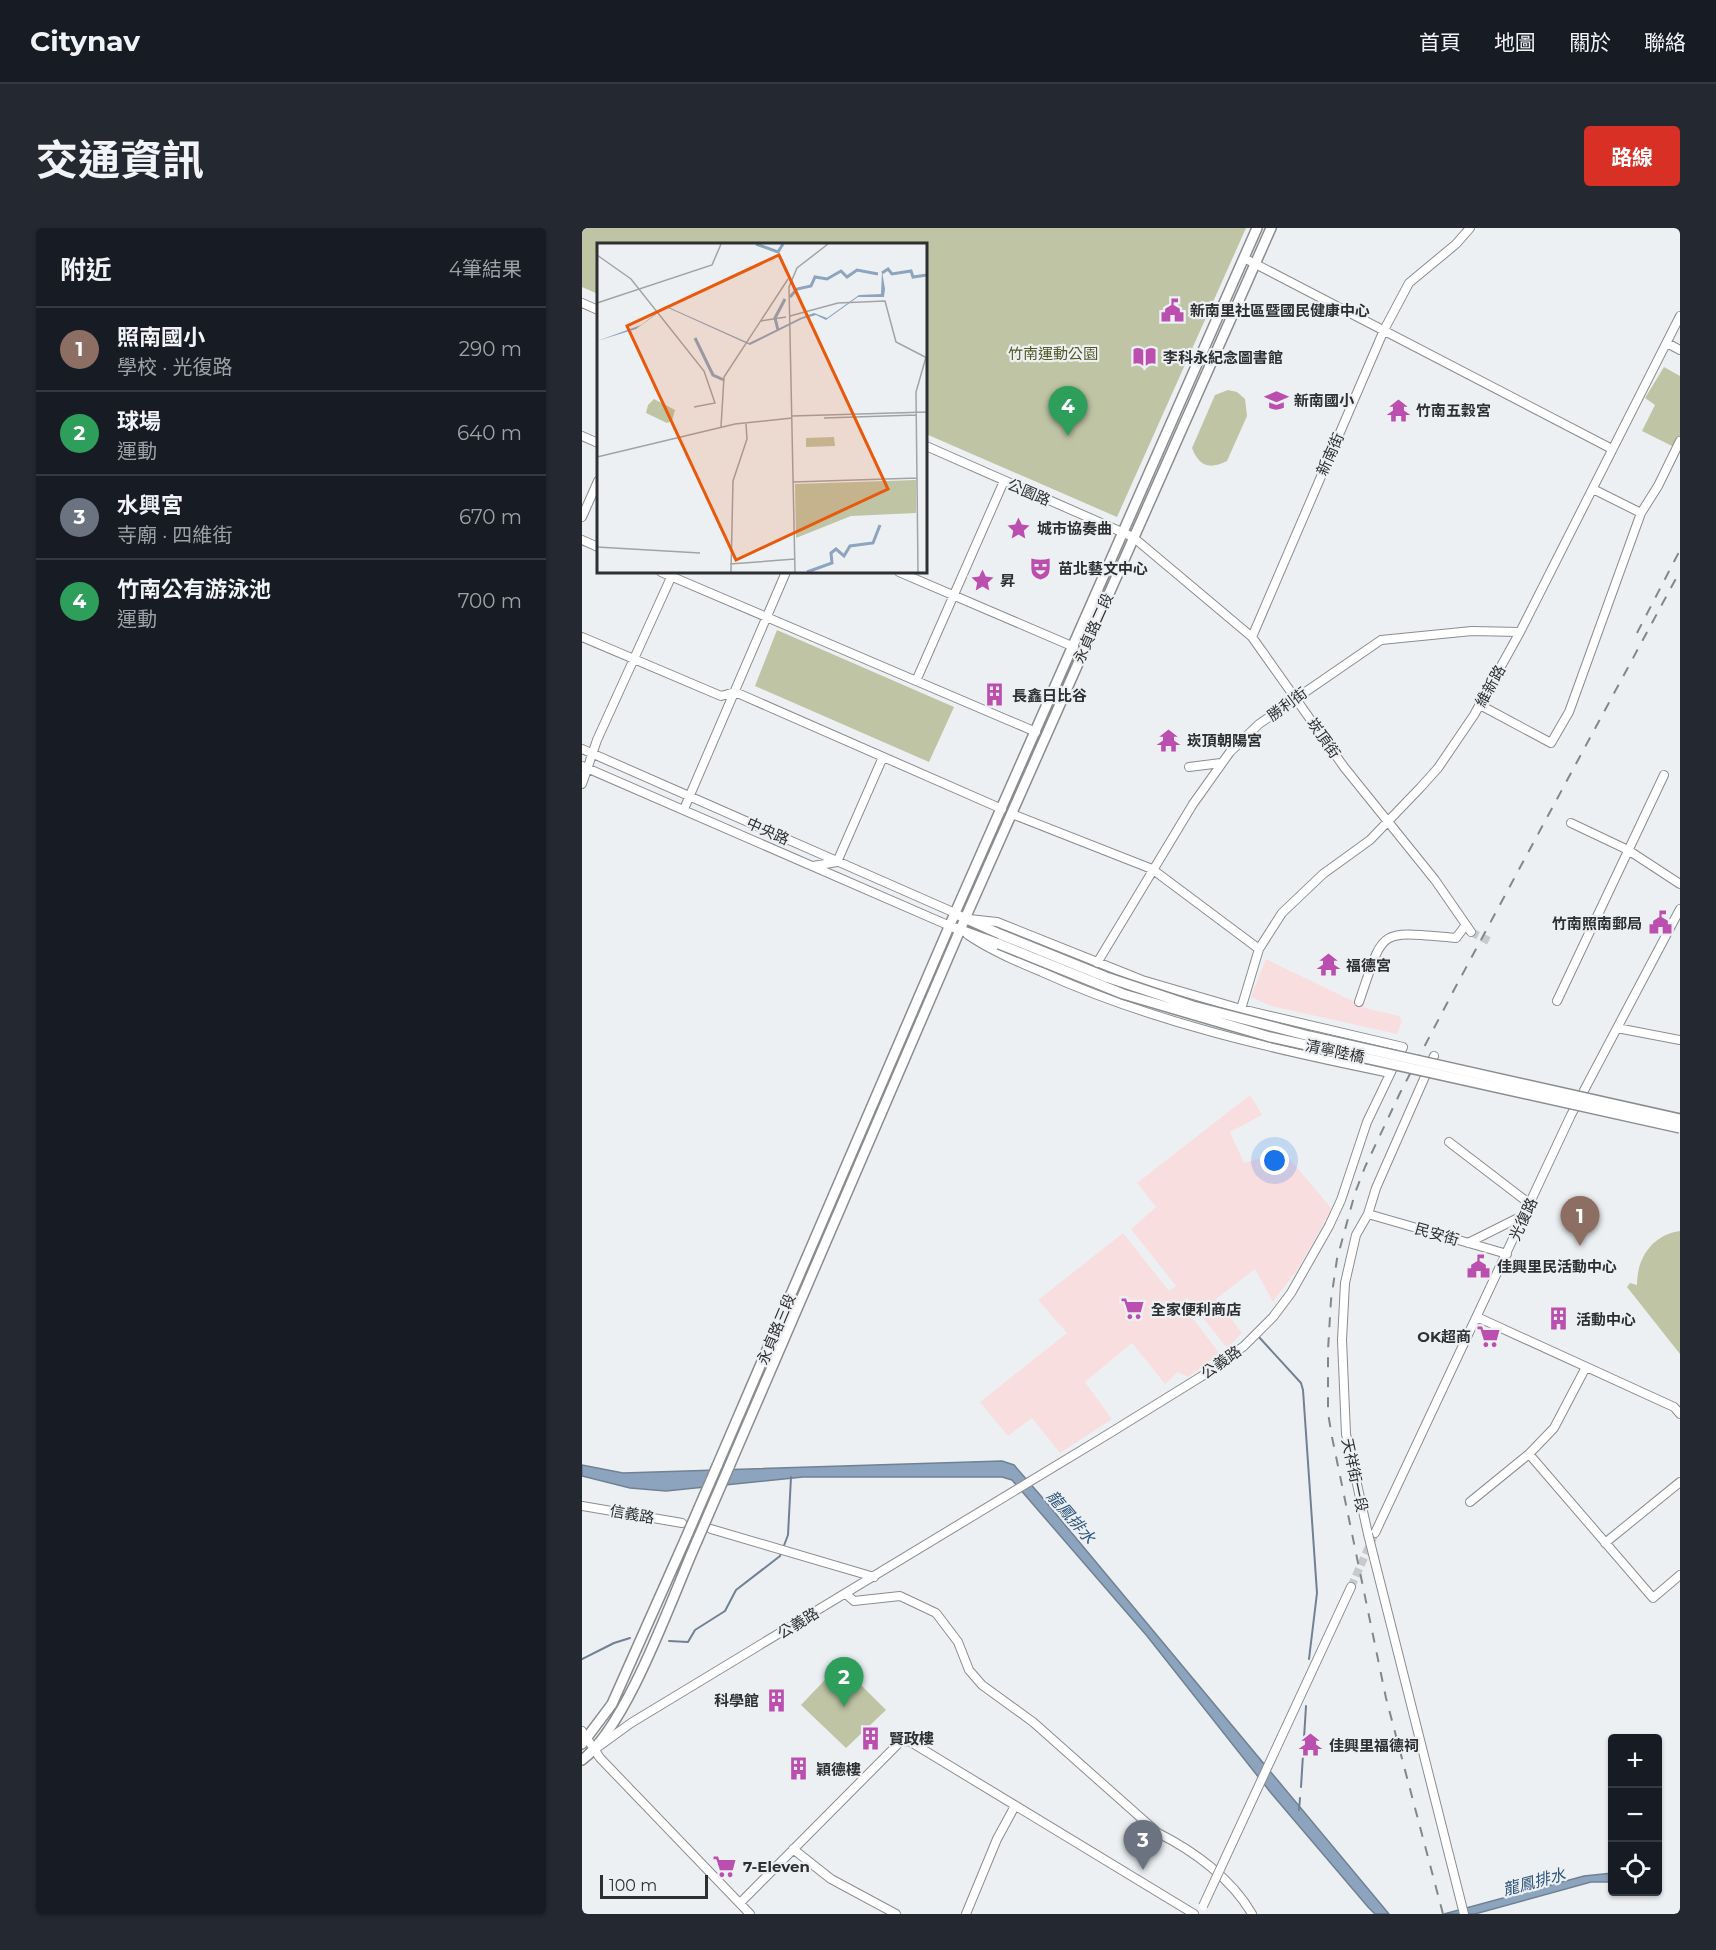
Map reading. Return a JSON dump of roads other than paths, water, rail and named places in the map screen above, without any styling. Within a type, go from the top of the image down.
[{"type":"main road","name":"永貞路二段","points":[[955,913],[1257,228]]},
{"type":"main road","name":"永貞路二段","points":[[960,930],[1271,228]]},
{"type":"main road","points":[[1054,691],[1064,695]]},
{"type":"main road","points":[[955,913],[1000,940]]},
{"type":"main road","name":"永貞路三段","points":[[585,1742],[612,1704],[955,913]]},
{"type":"main road","points":[[950,926],[1000,940]]},
{"type":"main road","name":"永貞路三段","points":[[595,1750],[620,1711],[697,1541],[960,930]]},
{"type":"main road","name":"清寧陸橋","points":[[1000,940],[1204,1009],[1309,1036],[1680,1119]]},
{"type":"main road","name":"清寧陸橋","points":[[1000,940],[1123,994],[1270,1036],[1680,1128]]},
{"type":"main road","name":"公義路","points":[[582,1760],[595,1750]]},
{"type":"street","name":"新南街","points":[[1252,637],[1384,330],[1409,283],[1456,244],[1470,228]]},
{"type":"street","points":[[1244,258],[1612,449]]},
{"type":"street","points":[[582,303],[597,310]]},
{"type":"street","name":"維新路","points":[[1241,1008],[1259,949],[1282,913],[1298,896],[1370,840],[1438,768],[1480,705],[1520,632],[1680,316]]},
{"type":"street","points":[[1666,343],[1680,350]]},
{"type":"street","points":[[582,436],[597,443]]},
{"type":"street","points":[[1480,705],[1551,742],[1569,712],[1641,513],[1658,486],[1680,441]]},
{"type":"street","name":"公園路","points":[[927,446],[1133,537]]},
{"type":"street","points":[[916,681],[1004,481]]},
{"type":"street","points":[[582,517],[597,483]]},
{"type":"street","points":[[1593,489],[1641,513]]},
{"type":"street","name":"崁頂街","points":[[1133,537],[1252,637],[1344,767],[1435,880],[1468,929],[1456,938],[1399,933],[1386,937],[1378,946],[1359,1002]]},
{"type":"street","points":[[582,540],[597,547]]},
{"type":"street","points":[[684,809],[786,573]]},
{"type":"street","points":[[901,573],[1074,647]]},
{"type":"street","points":[[582,784],[585,768],[594,754],[597,740],[673,574],[1036,732]]},
{"type":"street","name":"勝利街","points":[[1097,963],[1152,869],[1221,763],[1259,724],[1295,697],[1381,640],[1472,631],[1520,632]]},
{"type":"street","points":[[582,637],[721,696],[735,692],[1002,809]]},
{"type":"street","name":"中央路","points":[[582,749],[955,913]]},
{"type":"street","points":[[813,866],[837,862],[883,757]]},
{"type":"street","points":[[1189,767],[1221,763]]},
{"type":"street","name":"中央路","points":[[585,768],[950,926]]},
{"type":"street","points":[[1557,1001],[1664,775]]},
{"type":"street","points":[[1012,814],[1152,869],[1259,949]]},
{"type":"street","points":[[1571,823],[1628,850],[1680,884]]},
{"type":"street","name":"光復路","points":[[1372,1533],[1507,1254],[1571,1115],[1680,909]]},
{"type":"street","points":[[960,930],[992,951],[1063,981],[1201,1028],[1311,1057],[1390,1072],[1403,1047],[1208,999],[1097,963],[997,922],[965,918]]},
{"type":"street","points":[[1201,1028],[1208,999]]},
{"type":"street","points":[[1617,1028],[1680,1040]]},
{"type":"street","name":"天祥街一段","points":[[1434,1056],[1376,1188],[1368,1214],[1356,1235],[1346,1283],[1342,1340],[1346,1434],[1372,1533],[1374,1558],[1464,1914]]},
{"type":"street","name":"公義路","points":[[595,1750],[631,1724],[1207,1373],[1251,1340],[1291,1293],[1341,1200],[1360,1140],[1390,1072]]},
{"type":"street","points":[[1449,1142],[1530,1204]]},
{"type":"street","name":"民安街","points":[[1368,1214],[1507,1254]]},
{"type":"street","points":[[1468,1243],[1525,1214]]},
{"type":"street","points":[[1477,1317],[1674,1407],[1680,1414]]},
{"type":"street","points":[[1470,1502],[1529,1454],[1554,1428],[1586,1367]]},
{"type":"street","points":[[1529,1454],[1653,1598],[1680,1575]]},
{"type":"street","points":[[1605,1543],[1680,1482]]},
{"type":"street","name":"信義路","points":[[582,1506],[682,1523]]},
{"type":"street","points":[[711,1529],[874,1577]]},
{"type":"street","points":[[1200,1914],[1352,1587]]},
{"type":"street","points":[[846,1594],[854,1601],[900,1596],[936,1613],[958,1642],[969,1670],[982,1685],[1033,1722],[1158,1833],[1177,1842],[1211,1866],[1245,1901],[1252,1914]]},
{"type":"street","points":[[582,1731],[585,1742],[750,1914]]},
{"type":"street","points":[[740,1903],[900,1742],[909,1741],[1194,1914]]},
{"type":"street","points":[[966,1914],[997,1839],[1015,1806]]},
{"type":"street","points":[[793,1849],[831,1879],[896,1914]]},
{"type":"water","points":[[1002,1461],[1014,1465],[1041,1496],[1389,1914],[1375,1914],[1368,1907],[1271,1793],[1147,1636],[1012,1480],[1002,1477],[803,1477],[666,1491],[630,1488],[582,1476],[582,1465],[623,1473]]},
{"type":"water","points":[[1608,1873],[1608,1882],[1591,1882],[1475,1914],[1444,1914],[1584,1876]]},
{"type":"waterway","points":[[1258,1336],[1301,1383],[1303,1390],[1317,1593],[1309,1659]]},
{"type":"waterway","points":[[669,1641],[688,1642],[695,1630],[725,1611],[736,1590],[780,1556],[788,1535],[791,1477]]},
{"type":"waterway","points":[[582,1659],[614,1643],[630,1638]]},
{"type":"waterway","points":[[1301,1787],[1306,1706]]},
{"type":"waterway","points":[[1299,1810],[1300,1798]]},
{"type":"tunnel","points":[[1471,932],[1491,942]]},
{"type":"tunnel","points":[[1351,1587],[1375,1533]]},
{"type":"railway","points":[[1637,633],[1680,550]]},
{"type":"railway","points":[[1443,1914],[1386,1698],[1328,1413],[1328,1350],[1331,1300],[1337,1259],[1355,1193],[1400,1093],[1680,571]]},
{"type":"place","name":"新南里社區暨國民健康中心","points":[[1172,310]]},
{"type":"place","name":"李科永紀念圖書館","points":[[1145,357]]},
{"type":"place","name":"新南國小","points":[[1276,400]]},
{"type":"place","name":"竹南五穀宮","points":[[1398,410]]},
{"type":"place","name":"竹南公有游泳池","points":[[1068,436]]},
{"type":"place","name":"城市協奏曲","points":[[1019,528]]},
{"type":"place","name":"苗北藝文中心","points":[[1040,568]]},
{"type":"place","name":"昇","points":[[982,580]]},
{"type":"place","name":"長鑫日比谷","points":[[994,695]]},
{"type":"place","name":"崁頂朝陽宮","points":[[1169,740]]},
{"type":"place","name":"竹南照南郵局","points":[[1660,923]]},
{"type":"place","name":"福德宮","points":[[1328,965]]},
{"type":"place","name":"照南國小","points":[[1580,1246]]},
{"type":"place","name":"佳興里民活動中心","points":[[1479,1266]]},
{"type":"place","name":"全家便利商店","points":[[1133,1309]]},
{"type":"place","name":"活動中心","points":[[1558,1319]]},
{"type":"place","name":"OK超商","points":[[1489,1336]]},
{"type":"place","name":"科學館","points":[[777,1700]]},
{"type":"place","name":"球場","points":[[844,1707]]},
{"type":"place","name":"賢政樓","points":[[871,1738]]},
{"type":"place","name":"佳興里福德祠","points":[[1311,1745]]},
{"type":"place","name":"穎德樓","points":[[798,1769]]},
{"type":"place","name":"7-Eleven","points":[[725,1866]]},
{"type":"place","name":"水興宮","points":[[1143,1870]]},
{"type":"park label","name":"竹南運動公園","points":[[1053,353]]},
{"type":"water label","name":"龍鳳排水","points":[[1071,1517]]},
{"type":"water label","name":"龍鳳排水","points":[[1534,1882]]}]
